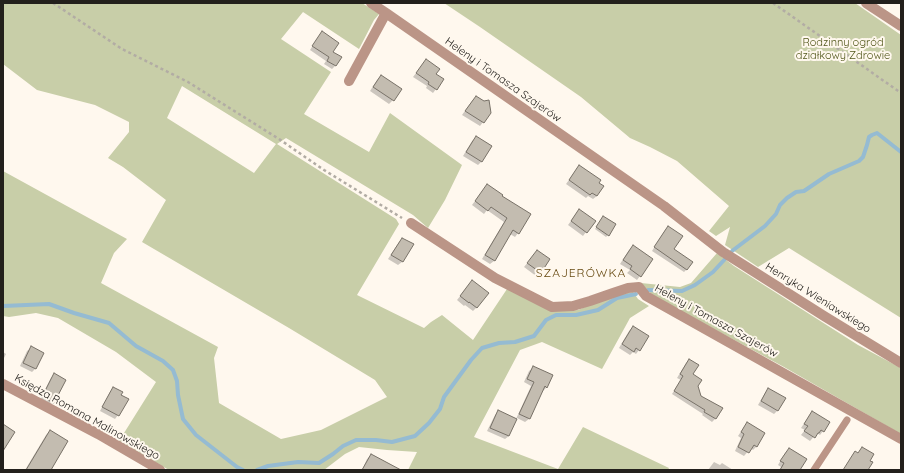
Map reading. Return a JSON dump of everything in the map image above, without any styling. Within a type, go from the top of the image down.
[{"type":"street","name":"Heleny i Tomasza Szajerów","points":[[371,3],[664,206],[723,252]]},
{"type":"street","points":[[866,3],[901,26]]},
{"type":"street","points":[[349,81],[386,13]]},
{"type":"street","name":"Heleny i Tomasza Szajerów","points":[[411,223],[495,278],[552,307],[573,306],[590,302],[613,292],[639,287],[646,296],[901,439]]},
{"type":"street","name":"Henryka Wieniawskiego","points":[[723,252],[901,363]]},
{"type":"street","name":"Księdza Romana Malinowskiego","points":[[3,384],[98,434],[160,470]]},
{"type":"lane","points":[[814,470],[847,420]]},
{"type":"path","points":[[53,3],[122,49],[188,82],[273,135],[324,170],[411,223]]},
{"type":"path","points":[[773,3],[901,92]]},
{"type":"green space","points":[[3,3],[362,3],[379,14],[374,20],[359,49],[303,12],[281,39],[331,72],[304,114],[369,152],[390,113],[462,165],[445,200],[428,228],[413,215],[286,138],[277,144],[396,219],[399,224],[357,295],[424,328],[442,315],[473,340],[507,289],[552,311],[578,310],[611,296],[633,292],[638,299],[649,306],[630,318],[602,369],[542,342],[520,350],[474,437],[558,469],[583,427],[669,468],[668,470],[408,470],[417,452],[359,447],[345,454],[324,470],[169,470],[119,441],[156,382],[116,352],[58,318],[36,313],[9,317],[3,316],[3,171],[127,239],[114,253],[101,283],[218,347],[214,358],[219,403],[281,439],[321,430],[387,397],[375,380],[142,242],[166,200],[123,167],[108,158],[129,132],[129,122],[95,105],[37,90],[3,64]],"holes":[[[182,86],[276,144],[254,173],[167,118]]]},
{"type":"green space","name":"Rodzinny ogród działkowy Zdrowie","points":[[444,3],[855,3],[901,35],[901,318],[789,248],[758,267],[725,245],[730,227],[716,236],[709,231],[729,206],[677,161],[630,138],[581,97]]},
{"type":"green space","points":[[717,253],[734,266],[858,345],[901,368],[901,434],[784,367],[653,296],[641,283],[680,287],[691,283]]},
{"type":"building","points":[[322,31],[339,43],[333,52],[342,57],[336,66],[327,61],[329,57],[312,46]]},
{"type":"building","points":[[426,59],[440,69],[436,74],[444,79],[437,90],[416,73]]},
{"type":"building","points":[[381,75],[402,89],[394,101],[373,87]]},
{"type":"building","points":[[476,96],[484,101],[489,100],[491,113],[484,123],[465,111]]},
{"type":"building","points":[[476,136],[492,146],[482,162],[466,152]]},
{"type":"building","points":[[579,165],[601,180],[599,183],[604,186],[597,196],[592,193],[590,195],[569,180]]},
{"type":"building","points":[[487,184],[503,195],[502,196],[531,214],[519,234],[513,230],[495,261],[485,255],[507,218],[491,207],[488,211],[475,201]]},
{"type":"building","points":[[579,209],[596,221],[587,233],[571,221]]},
{"type":"building","points":[[603,216],[616,224],[609,236],[596,227]]},
{"type":"building","points":[[668,226],[683,236],[674,249],[693,262],[687,270],[654,247]]},
{"type":"building","points":[[402,238],[414,244],[403,262],[391,255]]},
{"type":"building","points":[[633,245],[653,259],[641,277],[630,269],[632,266],[623,260]]},
{"type":"building","points":[[537,250],[550,259],[541,273],[527,263]]},
{"type":"building","points":[[472,280],[489,293],[477,308],[460,296]]},
{"type":"building","points":[[633,326],[649,336],[640,351],[636,348],[634,352],[622,344]]},
{"type":"building","points":[[31,346],[44,353],[36,369],[23,363]]},
{"type":"building","points":[[689,359],[699,365],[693,374],[702,380],[698,386],[701,396],[723,408],[716,419],[704,412],[705,410],[674,391],[683,376],[680,374]]},
{"type":"building","points":[[533,366],[553,375],[547,388],[545,386],[530,419],[519,414],[534,382],[527,379]]},
{"type":"building","points":[[54,373],[66,380],[54,403],[42,397]]},
{"type":"building","points":[[113,387],[123,392],[121,395],[129,399],[119,416],[102,407]]},
{"type":"building","points":[[768,388],[786,398],[778,411],[761,401]]},
{"type":"building","points":[[498,410],[517,419],[509,436],[490,428]]},
{"type":"building","points":[[812,411],[830,422],[824,432],[821,430],[815,438],[804,431],[808,426],[804,424]]},
{"type":"building","points":[[747,422],[765,433],[757,447],[754,445],[749,453],[738,447],[744,434],[741,432]]},
{"type":"building","points":[[3,424],[15,432],[3,451]]},
{"type":"building","points":[[50,430],[68,441],[51,470],[26,470]]},
{"type":"building","points":[[862,447],[874,454],[870,461],[873,462],[868,470],[843,470],[855,451],[858,453]]},
{"type":"building","points":[[789,448],[807,459],[800,470],[780,470],[784,463],[780,461]]},
{"type":"building","points":[[371,454],[401,470],[362,470]]},
{"type":"waterway","points":[[732,251],[765,226],[776,214],[780,205],[787,198],[796,192],[804,191],[829,174],[859,161],[863,157],[869,137],[872,135],[877,133],[901,152]]},
{"type":"waterway","points":[[648,290],[682,291],[695,285],[713,272],[726,258]]},
{"type":"waterway","points":[[257,470],[268,466],[298,462],[319,463],[343,446],[356,440],[392,442],[415,436],[429,423],[440,409],[444,397],[471,360],[482,348],[499,343],[515,342],[534,336],[546,320],[556,315],[576,315],[598,310],[617,298],[636,294]]},
{"type":"waterway","points":[[3,306],[49,304],[109,323],[136,346],[163,361],[173,370],[177,381],[183,419],[196,435],[243,470]]},
{"type":"district","name":"SZAJERÓWKA","points":[[581,273]]}]
